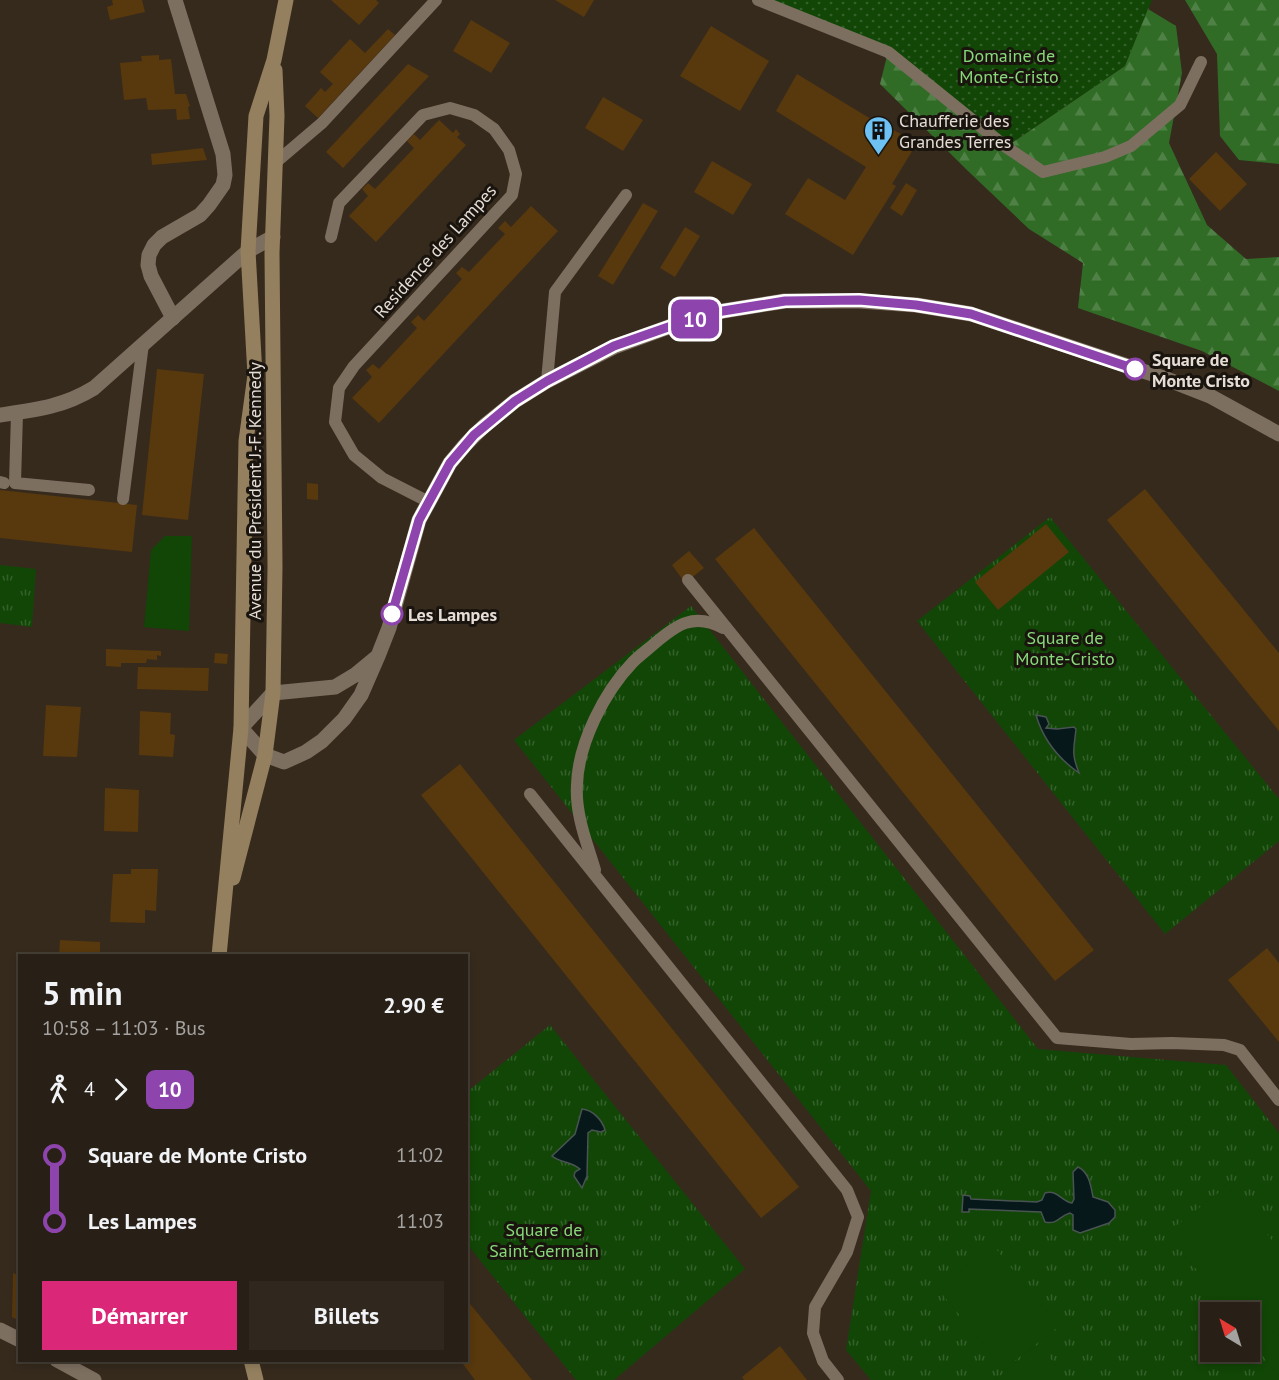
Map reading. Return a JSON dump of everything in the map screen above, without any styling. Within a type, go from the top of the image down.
[{"type":"main road","name":"Avenue du Président J.-F. Kennedy","points":[[219,954],[241,728],[246,441],[255,375],[248,251],[256,116],[274,60],[286,0]]},
{"type":"main road","name":"Avenue du Président J.-F. Kennedy","points":[[223,916],[265,755],[273,693],[275,567],[273,237],[277,117],[274,60]]},
{"type":"main road","points":[[252,1362],[256,1380]]},
{"type":"street","points":[[173,318],[149,271],[148,260],[151,250],[162,237],[204,211],[223,185],[225,175],[223,154],[175,0]]},
{"type":"street","points":[[0,415],[48,408],[80,397],[94,388],[248,251],[273,237]]},
{"type":"street","points":[[378,656],[355,675],[335,687],[273,693],[241,728],[265,755],[284,762],[306,752],[322,741],[344,719],[361,695],[378,656],[389,628],[419,520],[450,463],[484,426],[515,401],[547,381],[614,346],[723,311],[785,301],[859,300],[916,305],[971,314],[1183,385],[1210,396],[1279,435]]},
{"type":"street","points":[[0,1330],[18,1339]]},
{"type":"street","points":[[61,1362],[94,1380]]},
{"type":"lane","points":[[275,163],[322,123],[436,0]]},
{"type":"lane","points":[[758,0],[888,52],[1006,147],[1043,172],[1105,157],[1131,146],[1180,105],[1202,62]]},
{"type":"lane","name":"Residence des Lampes","points":[[331,237],[339,203],[423,115],[450,108],[474,115],[494,129],[509,150],[516,174],[512,195],[354,366],[339,388],[335,422],[354,455],[382,478],[429,502]]},
{"type":"lane","points":[[547,381],[555,292],[626,195]]},
{"type":"lane","points":[[123,499],[139,347]]},
{"type":"lane","points":[[17,412],[15,483],[89,490]]},
{"type":"lane","points":[[688,580],[1057,1038],[1131,1044],[1172,1042],[1224,1045],[1240,1050],[1279,1100]]},
{"type":"lane","points":[[597,877],[578,812],[576,785],[586,739],[591,727],[619,678],[633,662],[673,628],[689,622],[709,620],[728,630]]},
{"type":"lane","points":[[530,794],[848,1190],[858,1217],[847,1252],[815,1307],[813,1333],[823,1361],[838,1380]]},
{"type":"green space","name":"Domaine de Monte-Cristo","points":[[758,0],[1152,0],[1125,66],[1006,147],[888,52]]},
{"type":"green space","points":[[1185,0],[1279,0],[1279,164],[1239,160],[1220,136],[1217,54]]},
{"type":"green space","points":[[1148,9],[1176,26],[1182,73],[1169,143],[1207,225],[1246,259],[1279,257],[1279,391],[1202,351],[1078,308],[1083,263],[1029,229],[880,84],[888,52],[1006,147],[1125,66]]},
{"type":"green space","name":"Square de Monte-Cristo","points":[[1050,517],[1279,799],[1279,841],[1165,934],[917,621]]},
{"type":"green space","points":[[165,536],[192,536],[189,631],[144,627],[151,550]]},
{"type":"green space","points":[[0,565],[36,569],[32,627],[0,623]]},
{"type":"green space","points":[[691,606],[1038,1049],[1226,1065],[1279,1133],[1279,1380],[871,1380],[846,1350],[871,1191],[514,740]]},
{"type":"green space","name":"Square de Saint-Germain","points":[[550,1025],[745,1269],[614,1380],[576,1380],[468,1245],[468,1091]]},
{"type":"green space","points":[[1227,1186],[1279,1249],[1279,1328],[1260,1343],[1260,1302],[1223,1302],[1167,1233]]},
{"type":"green space","points":[[993,1245],[1058,1327],[1004,1369],[938,1289]]},
{"type":"green space","points":[[1279,1333],[1279,1376],[1260,1352],[1260,1348]]},
{"type":"green space","points":[[1039,1344],[1067,1380],[995,1380]]},
{"type":"shaded area","points":[[1036,715],[1046,717],[1049,724],[1046,728],[1074,727],[1076,729],[1074,756],[1079,773],[1053,748]]},
{"type":"shaded area","points":[[582,1109],[596,1116],[605,1130],[601,1132],[592,1130],[588,1133],[587,1176],[582,1188],[574,1176],[575,1172],[580,1169],[552,1156],[575,1134]]},
{"type":"shaded area","points":[[1078,1167],[1087,1176],[1093,1197],[1108,1202],[1115,1210],[1115,1217],[1109,1223],[1080,1233],[1073,1230],[1073,1215],[1070,1213],[1049,1223],[1045,1222],[1041,1212],[969,1209],[969,1212],[962,1212],[963,1195],[970,1196],[971,1199],[1037,1202],[1049,1192],[1072,1203],[1074,1199],[1073,1172]]},
{"type":"building","points":[[112,0],[142,0],[145,12],[110,20],[107,7],[113,5]]},
{"type":"building","points":[[331,0],[376,0],[379,3],[359,25]]},
{"type":"building","points":[[555,0],[594,0],[584,17]]},
{"type":"building","points":[[471,20],[510,43],[491,73],[453,51]]},
{"type":"building","points":[[711,26],[769,61],[740,111],[680,76]]},
{"type":"building","points":[[388,29],[395,35],[318,118],[305,106],[321,88],[325,92],[333,84],[320,72],[350,39],[365,53]]},
{"type":"building","points":[[159,55],[159,60],[171,59],[175,94],[186,94],[190,106],[188,107],[190,119],[177,120],[176,109],[148,110],[146,98],[124,100],[120,63],[142,61],[141,56]]},
{"type":"building","points":[[408,64],[429,76],[343,168],[326,152]]},
{"type":"building","name":"Chaufferie des Grandes Terres","points":[[797,74],[889,130],[890,128],[917,143],[892,184],[896,186],[853,255],[785,214],[808,178],[845,200],[866,167],[776,111]]},
{"type":"building","points":[[603,97],[643,120],[623,151],[585,128]]},
{"type":"building","points":[[439,120],[453,133],[456,129],[460,134],[457,137],[466,145],[376,242],[349,216],[368,196],[362,189],[368,183],[375,189],[414,148],[407,141],[414,134],[420,140]]},
{"type":"building","points":[[203,148],[207,160],[152,165],[151,154]]},
{"type":"building","points":[[1216,152],[1247,184],[1220,211],[1189,179]]},
{"type":"building","points":[[712,161],[752,184],[733,215],[694,192]]},
{"type":"building","points":[[906,183],[917,190],[902,216],[890,208]]},
{"type":"building","points":[[643,203],[658,211],[613,285],[598,276]]},
{"type":"building","points":[[531,206],[558,231],[379,423],[352,398],[372,377],[366,370],[373,364],[379,369],[417,328],[411,322],[418,315],[424,321],[462,279],[456,273],[462,267],[469,272],[505,234],[498,228],[505,221],[511,227]]},
{"type":"building","points":[[685,227],[700,236],[675,277],[660,268]]},
{"type":"building","points":[[157,369],[204,374],[188,520],[142,515]]},
{"type":"building","points":[[307,483],[318,484],[318,500],[307,499]]},
{"type":"building","points":[[1145,489],[1279,653],[1279,731],[1107,520]]},
{"type":"building","points":[[0,490],[137,505],[132,552],[0,538]]},
{"type":"building","points":[[1046,524],[1069,552],[998,610],[975,582]]},
{"type":"building","points":[[754,528],[1094,950],[1055,981],[715,559]]},
{"type":"building","points":[[689,551],[704,568],[685,583],[672,565]]},
{"type":"building","points":[[106,649],[161,651],[161,656],[157,655],[157,660],[147,659],[146,663],[121,663],[121,667],[106,666]]},
{"type":"building","points":[[215,653],[228,654],[227,664],[214,663]]},
{"type":"building","points":[[138,667],[209,668],[208,691],[137,689]]},
{"type":"building","points":[[46,705],[81,707],[77,757],[43,756]]},
{"type":"building","points":[[140,711],[171,713],[170,734],[175,735],[173,757],[139,755]]},
{"type":"building","points":[[460,764],[799,1187],[761,1218],[421,795]]},
{"type":"building","points":[[105,788],[139,790],[138,832],[104,831]]},
{"type":"building","points":[[131,869],[158,869],[156,911],[145,910],[145,923],[110,922],[113,874],[131,874]]},
{"type":"building","points":[[60,940],[100,942],[100,954],[59,954]]},
{"type":"building","points":[[1267,948],[1279,963],[1279,1042],[1228,980]]},
{"type":"building","points":[[13,1273],[18,1275],[18,1320],[12,1317]]},
{"type":"building","points":[[468,1301],[532,1380],[475,1380],[462,1362],[468,1362]]},
{"type":"building","points":[[780,1346],[807,1380],[744,1380],[742,1377]]},
{"type":"bus line","name":"10","points":[[392,614],[419,520],[450,463],[474,435],[515,401],[547,381],[614,346],[674,325],[723,311],[785,301],[859,300],[916,305],[971,314],[1135,369]]},
{"type":"place","name":"Chaufferie des Grandes Terres","points":[[878,156]]},
{"type":"place","name":"Square de Monte Cristo","points":[[1135,369]]},
{"type":"place","name":"Les Lampes","points":[[392,614]]}]
